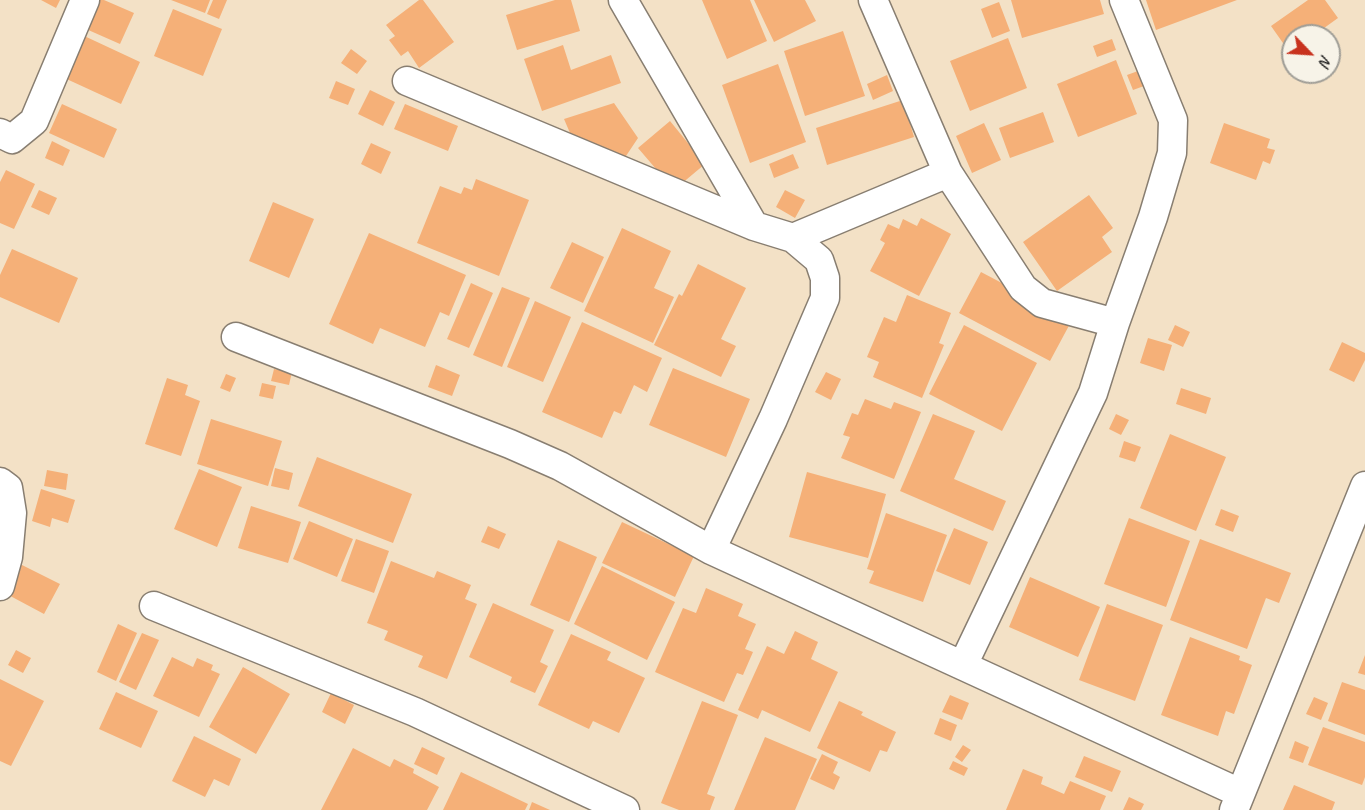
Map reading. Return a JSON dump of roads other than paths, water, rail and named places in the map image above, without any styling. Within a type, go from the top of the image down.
[{"type":"street","points":[[0,133],[12,139],[34,121],[85,0]]},
{"type":"street","points":[[623,0],[754,226]]},
{"type":"street","points":[[873,0],[948,173],[1023,288],[1042,303],[1115,323]]},
{"type":"street","points":[[963,665],[1093,393],[1172,153],[1173,120],[1124,0]]},
{"type":"street","points":[[407,81],[754,226],[793,238],[819,260],[825,278],[825,298],[773,419],[711,550]]},
{"type":"street","points":[[793,238],[948,173]]},
{"type":"street","points":[[236,337],[499,439],[550,462],[711,550],[963,665],[1237,802],[1365,486]]},
{"type":"street","points":[[0,482],[8,488],[12,513],[8,557],[0,586]]},
{"type":"street","points":[[154,606],[415,712],[625,810]]}]
